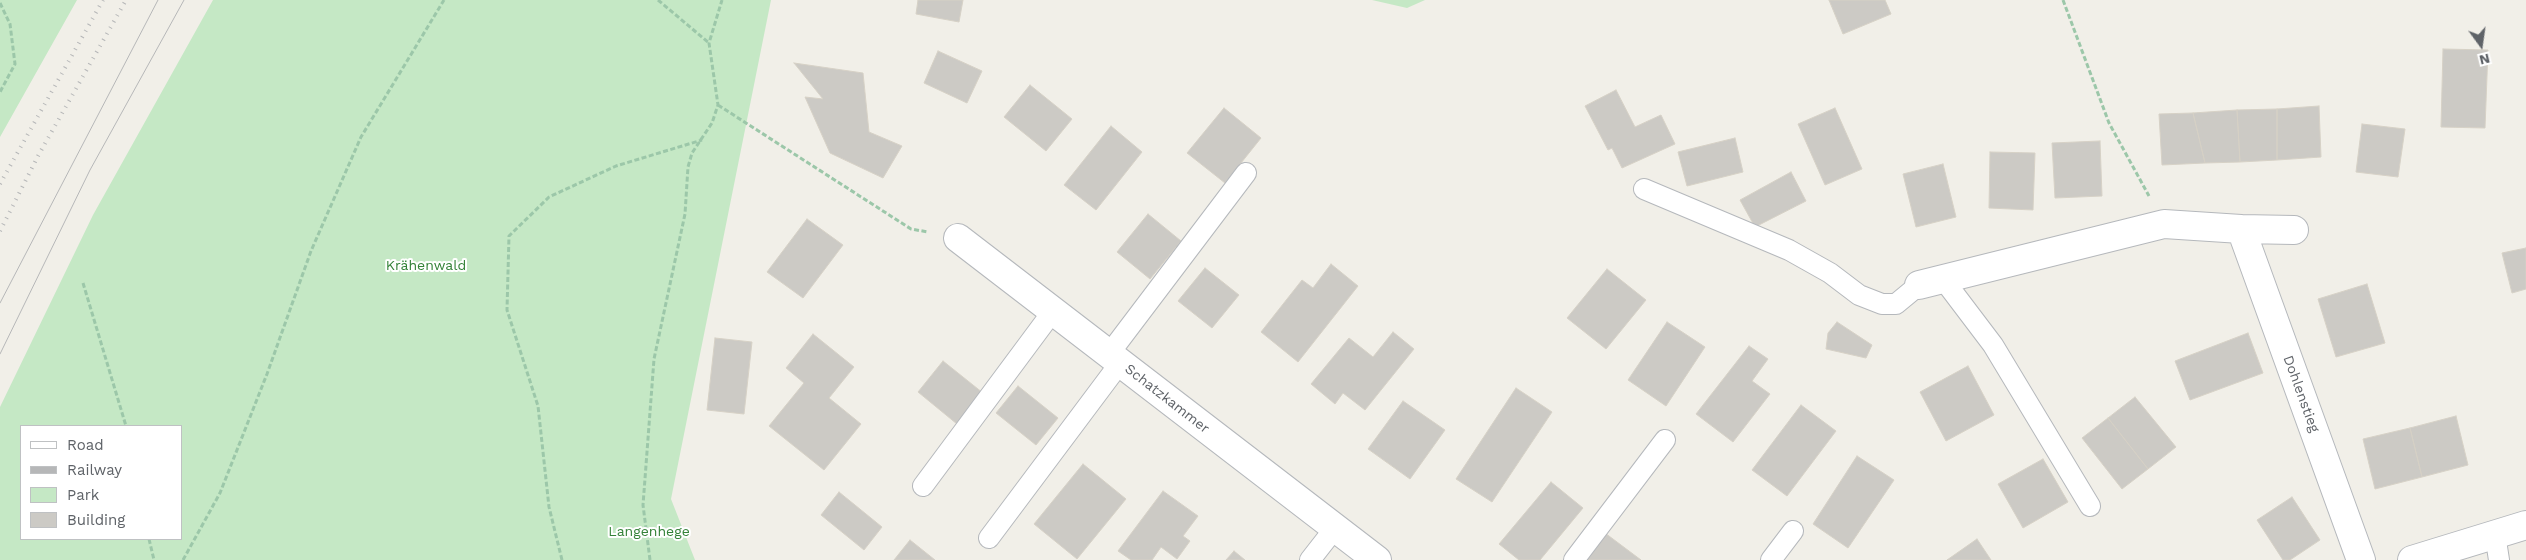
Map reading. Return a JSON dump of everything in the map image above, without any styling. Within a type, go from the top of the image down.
[{"type":"street","points":[[1931,282],[2164,224],[2294,230]]},
{"type":"street","name":"Dohlenstieg","points":[[2241,229],[2361,560]]},
{"type":"street","name":"Schatzkammer","points":[[958,238],[1377,560]]},
{"type":"street","points":[[2412,560],[2497,547],[2526,525]]},
{"type":"lane","points":[[989,538],[1246,173]]},
{"type":"lane","points":[[1644,189],[1789,250],[1830,273],[1859,296],[1882,304],[1896,304],[1931,282],[1993,345],[2090,506]]},
{"type":"lane","points":[[923,486],[1053,311]]},
{"type":"lane","points":[[1574,560],[1665,440]]},
{"type":"lane","points":[[1310,560],[1335,528]]},
{"type":"lane","points":[[1771,560],[1793,531]]},
{"type":"path","points":[[182,560],[220,493],[267,374],[311,251],[361,137],[444,0]]},
{"type":"path","points":[[658,0],[709,43]]},
{"type":"path","points":[[650,560],[643,505],[654,359],[685,214],[688,168],[692,153],[712,123],[718,105],[709,43],[722,0]]},
{"type":"path","points":[[2063,0],[2109,123],[2164,224]]},
{"type":"path","points":[[0,3],[10,24],[15,64],[0,92]]},
{"type":"path","points":[[718,105],[911,229],[958,238]]},
{"type":"path","points":[[562,560],[549,508],[538,406],[508,310],[509,236],[549,197],[616,166],[702,140]]},
{"type":"path","points":[[83,283],[126,425]]},
{"type":"path","points":[[149,540],[154,560]]},
{"type":"green space","points":[[0,0],[77,0],[0,137]]},
{"type":"green space","name":"Krähenwald","points":[[213,0],[771,0],[671,499],[695,560],[0,560],[0,407],[93,215]]},
{"type":"green space","points":[[1372,0],[1425,0],[1407,8]]},
{"type":"building","points":[[918,0],[963,0],[959,22],[916,14]]},
{"type":"building","points":[[1829,0],[1885,0],[1891,14],[1843,34]]},
{"type":"building","points":[[2443,49],[2488,50],[2485,128],[2441,127]]},
{"type":"building","points":[[938,51],[982,71],[967,103],[924,83]]},
{"type":"building","points":[[794,63],[863,73],[869,132],[902,146],[883,178],[830,153],[805,97],[823,99]]},
{"type":"building","points":[[1030,85],[1072,119],[1046,151],[1004,117]]},
{"type":"building","points":[[1616,90],[1635,127],[1661,115],[1675,144],[1622,168],[1612,148],[1608,150],[1585,106]]},
{"type":"building","points":[[2319,106],[2321,157],[2277,160],[2277,109]]},
{"type":"building","points":[[1224,108],[1261,138],[1225,183],[1187,153]]},
{"type":"building","points":[[1835,108],[1862,169],[1825,185],[1798,124]]},
{"type":"building","points":[[2277,109],[2277,160],[2240,162],[2237,110]]},
{"type":"building","points":[[2237,110],[2240,162],[2205,163],[2193,113]]},
{"type":"building","points":[[2193,113],[2205,163],[2162,165],[2159,114]]},
{"type":"building","points":[[2362,124],[2405,129],[2398,177],[2356,172]]},
{"type":"building","points":[[1111,126],[1142,152],[1096,210],[1064,185]]},
{"type":"building","points":[[1735,138],[1743,172],[1687,186],[1678,152]]},
{"type":"building","points":[[2100,141],[2102,196],[2055,198],[2052,143]]},
{"type":"building","points":[[1990,152],[2035,153],[2033,210],[1989,208]]},
{"type":"building","points":[[1943,164],[1956,217],[1916,227],[1903,174]]},
{"type":"building","points":[[1791,172],[1806,201],[1755,227],[1740,200]]},
{"type":"building","points":[[1148,214],[1181,241],[1150,279],[1117,252]]},
{"type":"building","points":[[807,219],[843,245],[803,298],[767,272]]},
{"type":"building","points":[[2526,248],[2526,289],[2512,293],[2502,253]]},
{"type":"building","points":[[1331,264],[1358,286],[1298,362],[1261,332],[1302,280],[1313,288]]},
{"type":"building","points":[[1205,268],[1239,295],[1212,328],[1178,301]]},
{"type":"building","points":[[1607,269],[1646,300],[1606,349],[1567,318]]},
{"type":"building","points":[[2367,284],[2385,343],[2336,357],[2318,299]]},
{"type":"building","points":[[1667,322],[1705,347],[1666,406],[1628,380]]},
{"type":"building","points":[[1837,322],[1872,345],[1866,358],[1826,349],[1828,333]]},
{"type":"building","points":[[1393,332],[1414,349],[1365,410],[1343,393],[1335,404],[1311,384],[1349,338],[1373,357]]},
{"type":"building","points":[[2248,333],[2263,373],[2190,400],[2175,361]]},
{"type":"building","points":[[813,334],[854,367],[829,398],[861,424],[824,470],[769,426],[804,383],[786,368]]},
{"type":"building","points":[[715,338],[752,342],[744,414],[707,410]]},
{"type":"building","points":[[1749,346],[1768,359],[1752,381],[1770,394],[1733,442],[1696,414]]},
{"type":"building","points":[[943,361],[983,393],[957,424],[918,392]]},
{"type":"building","points":[[1968,366],[1994,415],[1946,441],[1920,392]]},
{"type":"building","points":[[1018,386],[1058,418],[1036,445],[996,413]]},
{"type":"building","points":[[1516,388],[1552,412],[1492,502],[1456,479]]},
{"type":"building","points":[[2135,397],[2176,447],[2148,469],[2108,418]]},
{"type":"building","points":[[1403,401],[1445,430],[1410,479],[1368,449]]},
{"type":"building","points":[[1801,405],[1836,431],[1787,496],[1752,470]]},
{"type":"building","points":[[2456,416],[2468,465],[2422,477],[2410,428]]},
{"type":"building","points":[[2108,418],[2148,469],[2122,489],[2082,438]]},
{"type":"building","points":[[2410,428],[2422,477],[2375,489],[2363,439]]},
{"type":"building","points":[[1857,456],[1894,480],[1848,548],[1813,524]]},
{"type":"building","points":[[2043,459],[2068,502],[2023,528],[1998,484]]},
{"type":"building","points":[[1083,464],[1126,499],[1077,559],[1034,524]]},
{"type":"building","points":[[1551,482],[1583,508],[1540,560],[1519,560],[1499,544]]},
{"type":"building","points":[[1163,491],[1198,516],[1183,536],[1190,541],[1177,559],[1161,547],[1152,560],[1131,560],[1118,551]]},
{"type":"building","points":[[839,492],[882,527],[864,550],[821,515]]},
{"type":"building","points":[[2292,497],[2320,540],[2290,560],[2283,560],[2257,520]]},
{"type":"building","points":[[1605,533],[1641,560],[1585,560]]},
{"type":"building","points":[[1977,539],[1991,560],[1947,560]]},
{"type":"building","points":[[910,540],[935,560],[894,560]]},
{"type":"building","points":[[1234,551],[1245,560],[1226,560]]},
{"type":"tram line","points":[[0,303],[158,0]]},
{"type":"tram line","points":[[0,354],[90,170],[184,0]]},
{"type":"railway","points":[[0,184],[103,0]]},
{"type":"railway","points":[[0,231],[38,156],[126,0]]},
{"type":"park label","name":"Langenhege","points":[[649,532]]}]
